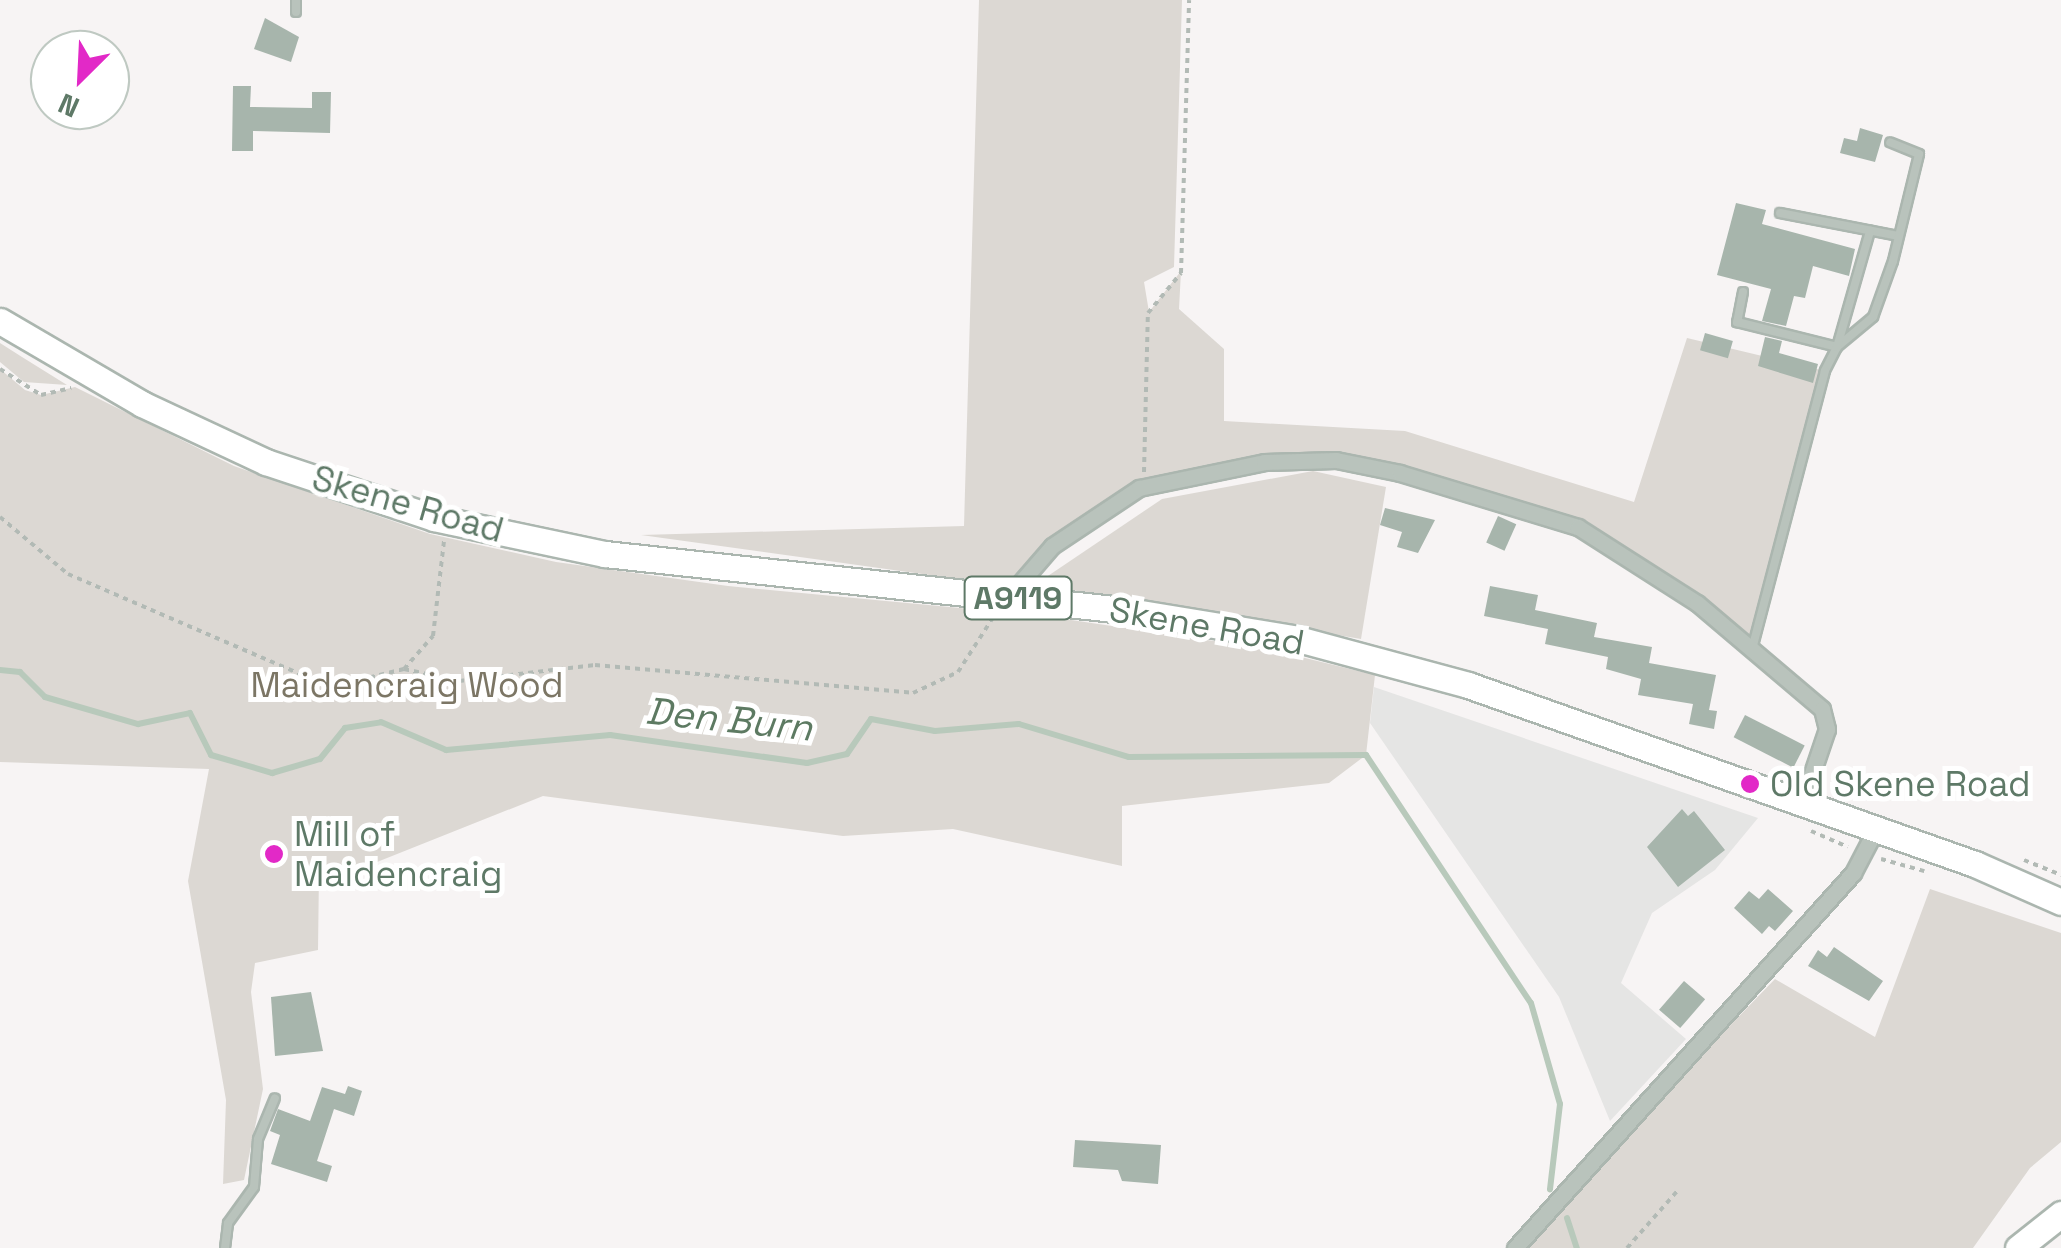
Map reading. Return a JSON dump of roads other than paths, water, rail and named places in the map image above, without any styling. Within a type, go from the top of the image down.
[{"type":"main road","name":"Skene Road","points":[[0,321],[142,404],[248,454],[434,518],[604,554],[1298,639],[1468,685],[1876,829],[2055,897]]},
{"type":"main road","points":[[2018,1248],[2061,1214]]},
{"type":"street","points":[[1002,604],[1052,546],[1144,486],[1264,462],[1336,460],[1400,473],[1592,534],[1697,603],[1817,702],[1826,719],[1802,804]]},
{"type":"street","points":[[1515,1248],[1853,873],[1876,829]]},
{"type":"lane","points":[[296,0],[296,12]]},
{"type":"lane","points":[[1838,348],[1873,317],[1898,236],[1918,154],[1890,142]]},
{"type":"lane","points":[[1780,213],[1898,236]]},
{"type":"lane","points":[[1752,650],[1825,371],[1838,348],[1870,231]]},
{"type":"lane","points":[[1743,292],[1737,322],[1838,348]]},
{"type":"lane","points":[[225,1248],[228,1223],[254,1187],[258,1139],[275,1098]]},
{"type":"waterway","name":"Den Burn","points":[[0,670],[20,672],[45,697],[138,724],[190,713],[211,755],[272,773],[320,759],[345,728],[381,722],[446,750],[610,735],[807,763],[847,754],[871,719],[935,731],[1019,724],[1129,757],[1366,755],[1531,1003],[1560,1104],[1550,1189]]},
{"type":"waterway","name":"Den Burn","points":[[1567,1218],[1577,1248]]},
{"type":"place","name":"Old Skene Road","points":[[1750,784]]},
{"type":"place","name":"Mill of Maidencraig","points":[[274,854]]},
{"type":"park label","name":"Maidencraig Wood","points":[[407,685]]}]
